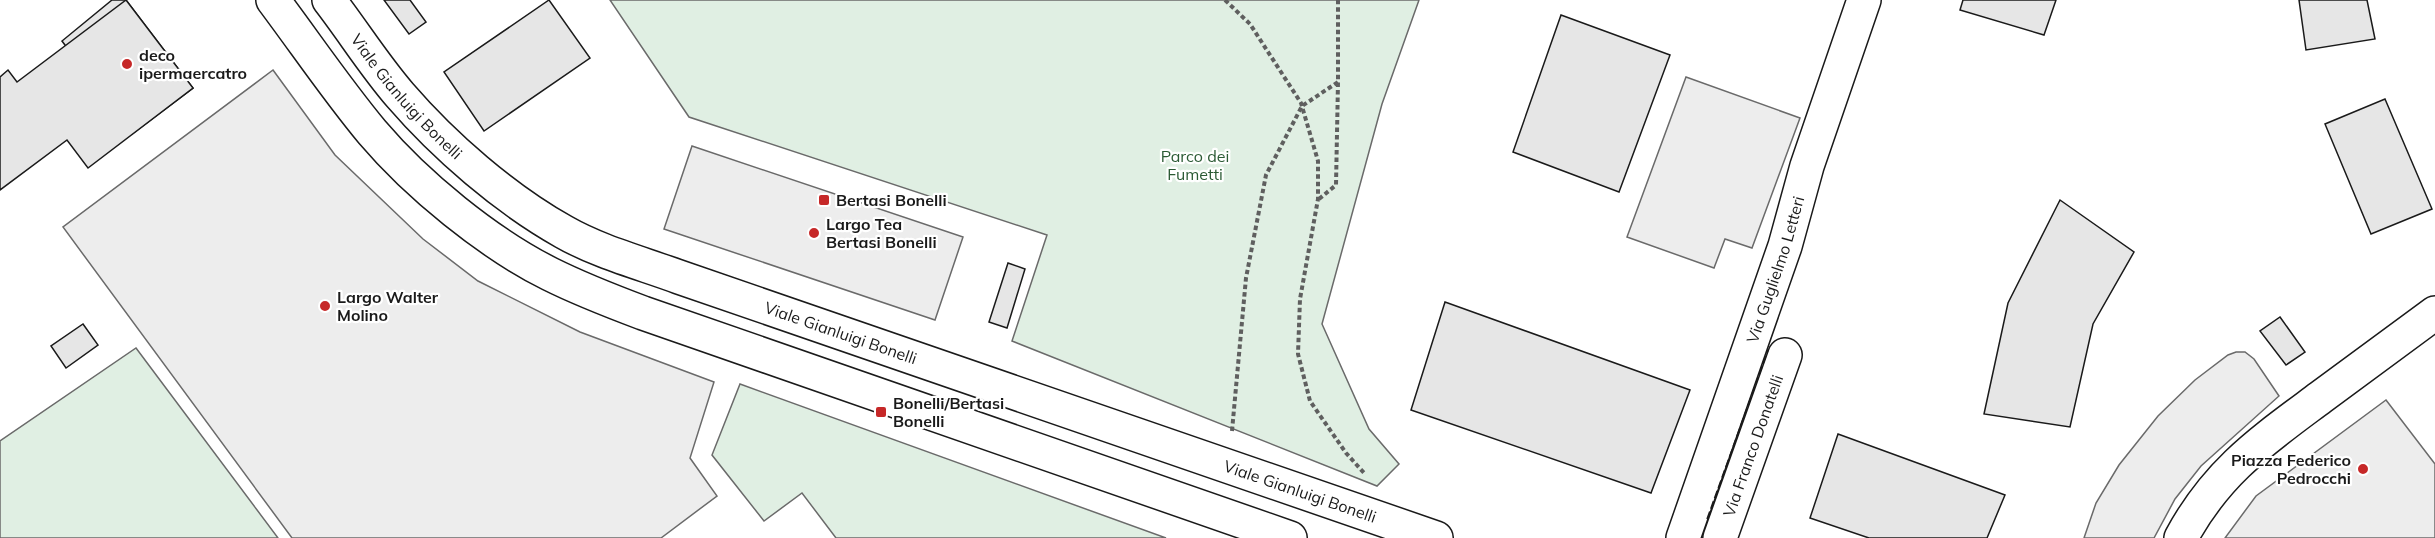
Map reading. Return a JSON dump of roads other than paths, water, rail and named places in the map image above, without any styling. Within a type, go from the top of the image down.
[{"type":"street","points":[[273,0],[372,131],[392,153],[426,186],[487,235],[550,274],[643,313],[1290,538]]},
{"type":"street","name":"Viale Gianluigi Bonelli","points":[[329,0],[386,79],[435,131],[504,192],[566,233],[679,277],[1228,464],[1436,538]]},
{"type":"street","name":"Via Guglielmo Letteri","points":[[1683,538],[1785,246],[1807,166],[1864,0]]},
{"type":"street","points":[[2181,538],[2206,497],[2232,466],[2270,434],[2435,313]]},
{"type":"street","name":"Via Franco Donatelli","points":[[1720,538],[1785,355]]},
{"type":"place","name":"deco ipermaercatro","points":[[127,64]]},
{"type":"place","name":"Bertasi Bonelli","points":[[824,200]]},
{"type":"place","name":"Largo Tea Bertasi Bonelli","points":[[814,233]]},
{"type":"place","name":"Largo Walter Molino","points":[[325,306]]},
{"type":"place","name":"Bonelli/Bertasi Bonelli","points":[[881,412]]},
{"type":"place","name":"Piazza Federico Pedrocchi","points":[[2363,469]]},
{"type":"park label","name":"Parco dei Fumetti","points":[[1195,165]]}]
